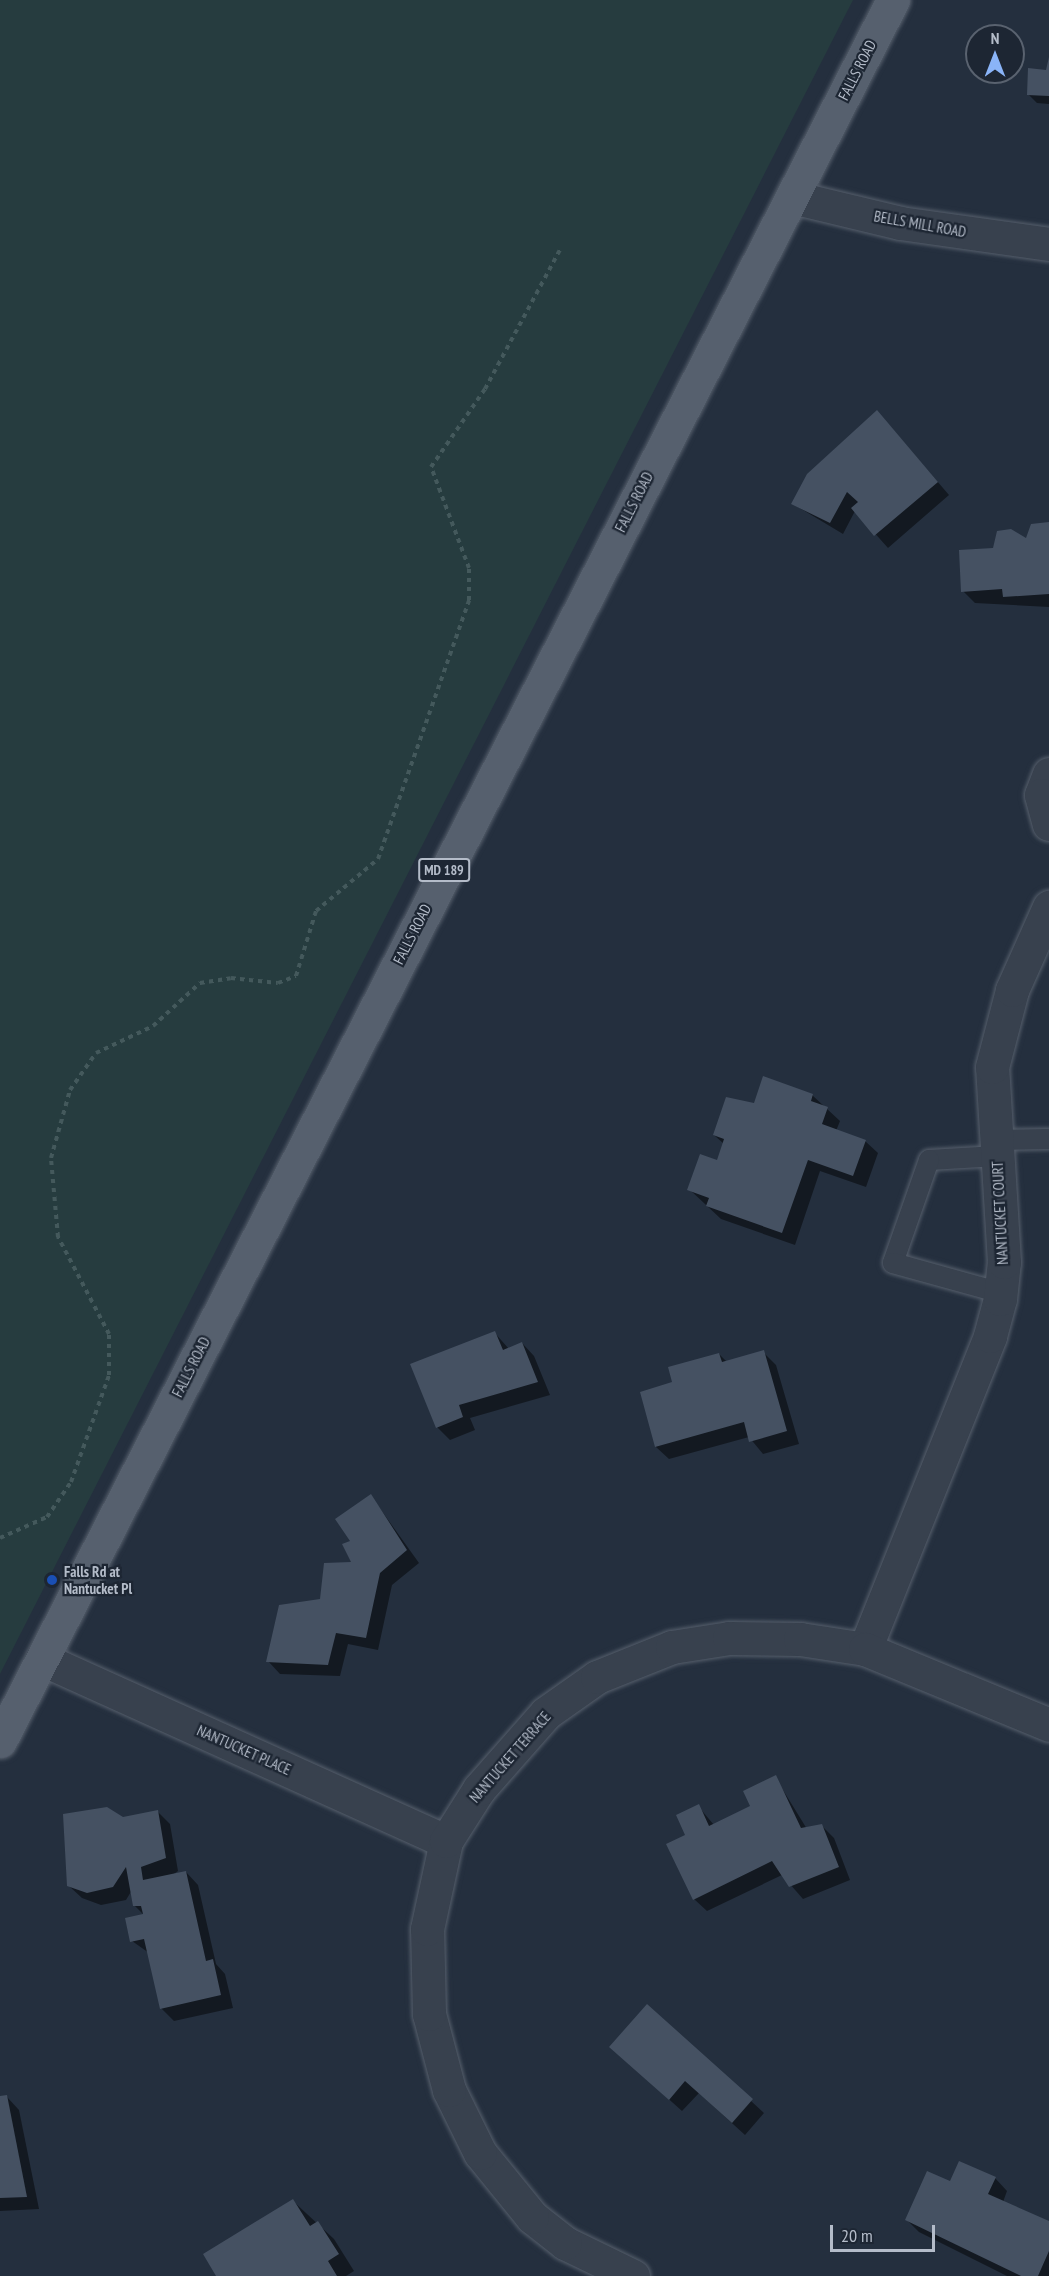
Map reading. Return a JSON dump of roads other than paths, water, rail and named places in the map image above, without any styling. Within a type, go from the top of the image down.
[{"type":"main road","name":"FALLS ROAD","points":[[0,1741],[893,0]]},
{"type":"street","name":"BELLS MILL ROAD","points":[[792,197],[900,223],[1049,244]]},
{"type":"street","points":[[1049,774],[1041,795],[1049,824]]},
{"type":"street","name":"NANTUCKET COURT","points":[[865,1649],[990,1336],[1001,1293],[1004,1262],[992,1067],[1001,1024],[1049,907]]},
{"type":"street","name":"NANTUCKET TERRACE","points":[[633,2276],[565,2243],[532,2217],[480,2153],[449,2090],[429,2014],[426,1968],[432,1900],[446,1841],[478,1789],[515,1746],[558,1703],[597,1677],[672,1647],[729,1638],[800,1639],[865,1649],[1049,1725]]},
{"type":"street","name":"NANTUCKET PLACE","points":[[42,1659],[446,1841]]},
{"type":"lane","points":[[1001,1293],[893,1263],[929,1160],[1049,1139]]},
{"type":"place","name":"Falls Rd at Nantucket Pl","points":[[52,1580]]}]
